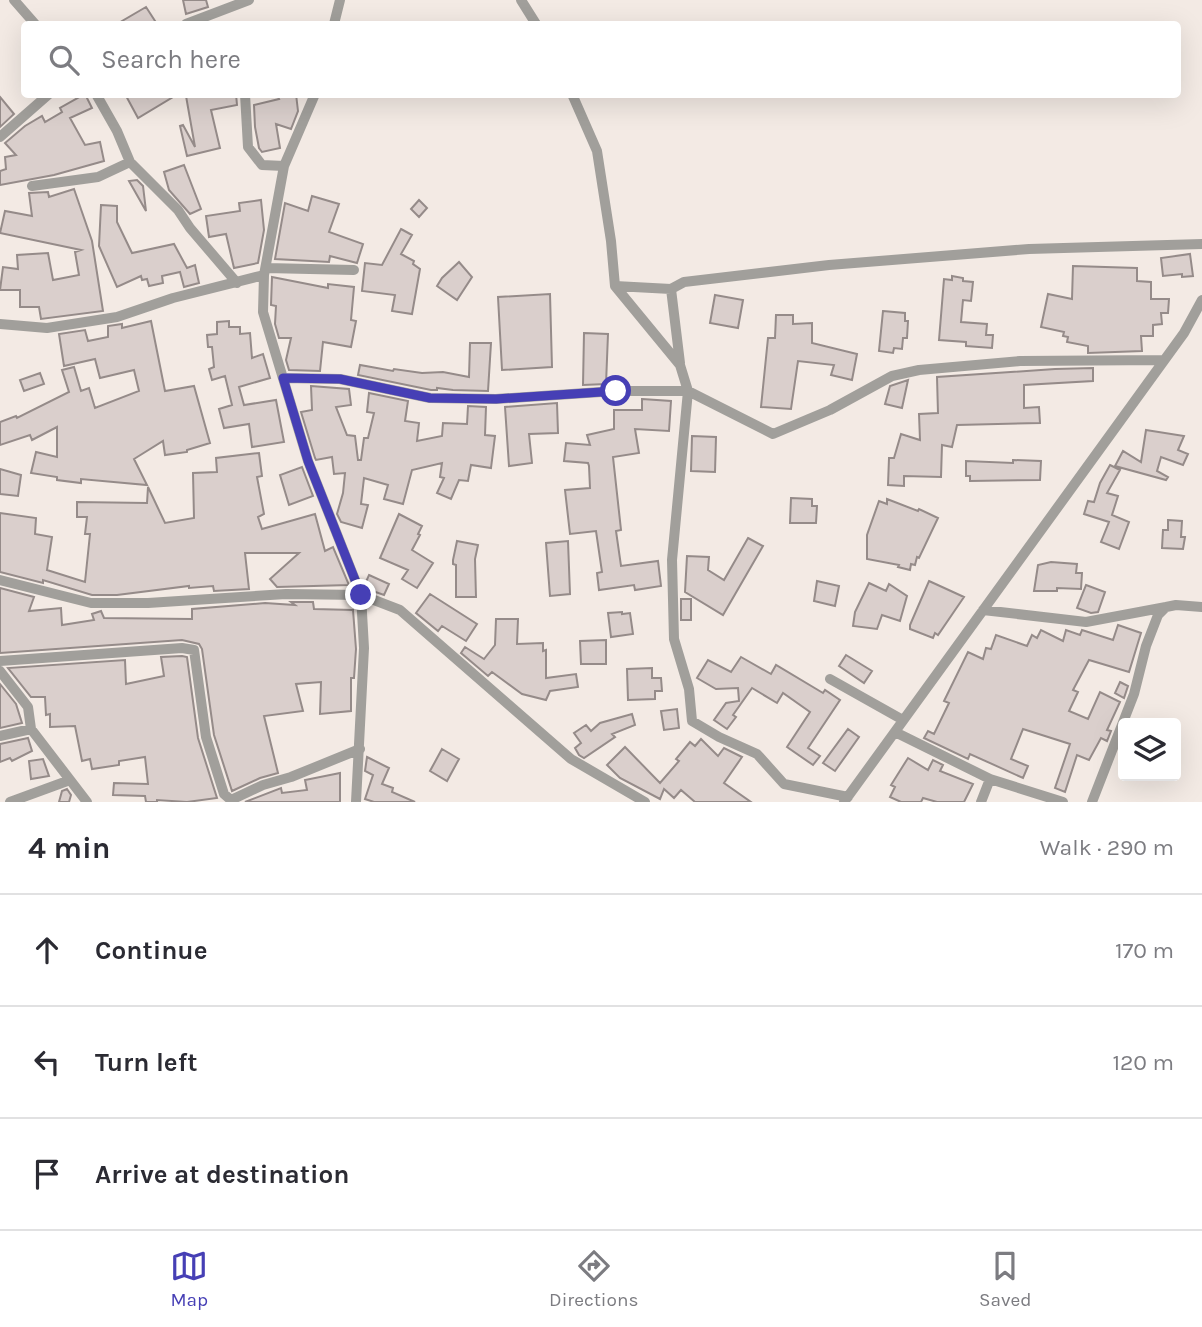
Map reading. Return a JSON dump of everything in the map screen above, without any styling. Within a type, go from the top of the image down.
[{"type":"street","points":[[15,0],[33,21]]},
{"type":"street","points":[[194,21],[249,0]]},
{"type":"street","points":[[335,21],[340,0]]},
{"type":"street","points":[[521,0],[534,21]]},
{"type":"street","points":[[0,137],[44,98]]},
{"type":"street","points":[[98,98],[117,131],[130,162],[178,210],[190,228],[237,282]]},
{"type":"street","points":[[244,98],[248,147],[262,165],[284,166]]},
{"type":"street","points":[[313,98],[284,166],[265,272],[263,312],[308,461],[361,595],[363,648],[356,802]]},
{"type":"street","points":[[574,98],[597,151],[615,286],[680,365]]},
{"type":"street","points":[[32,186],[98,177],[130,162]]},
{"type":"street","points":[[615,286],[671,289],[684,282],[855,263],[1029,248],[1202,244]]},
{"type":"street","points":[[0,324],[47,328],[117,317],[265,272],[354,270]]},
{"type":"street","points":[[671,289],[680,365],[688,391],[672,560],[674,639],[689,690],[692,721],[757,754],[784,784],[846,799],[1164,360],[1202,300]]},
{"type":"street","points":[[283,378],[340,379],[430,398],[496,399],[616,391],[688,391],[773,434],[830,410],[892,376],[919,370],[1020,361],[1164,360]]},
{"type":"street","points":[[0,580],[92,603],[148,603],[286,594],[361,595],[400,610],[571,759],[630,799],[645,802]]},
{"type":"street","points":[[983,610],[1086,622],[1176,605],[1202,607]]},
{"type":"street","points":[[1091,802],[1133,694],[1146,646],[1158,615],[1166,607]]},
{"type":"street","points":[[0,661],[182,648],[194,650],[206,737],[223,794],[230,800],[262,785],[291,778],[360,748]]},
{"type":"street","points":[[0,671],[27,707],[31,729],[87,802]]},
{"type":"street","points":[[830,678],[903,720]]},
{"type":"street","points":[[0,736],[31,729]]},
{"type":"street","points":[[895,732],[990,779],[1063,802]]},
{"type":"street","points":[[981,802],[990,779]]},
{"type":"street","points":[[10,802],[70,780]]},
{"type":"building","points":[[183,0],[206,0],[208,7],[186,14]]},
{"type":"building","points":[[146,7],[155,21],[122,21]]},
{"type":"building","points":[[0,97],[14,114],[0,127]]},
{"type":"building","points":[[78,98],[87,98],[92,108],[70,118],[85,145],[100,142],[104,161],[54,175],[0,185],[0,171],[6,169],[5,157],[16,155],[5,143],[42,116],[45,122],[62,112],[60,108]]},
{"type":"building","points":[[127,98],[171,98],[138,118]]},
{"type":"building","points":[[186,98],[236,98],[237,105],[211,110],[220,148],[187,156],[180,126],[183,125],[195,147]]},
{"type":"building","points":[[296,98],[298,111],[291,129],[276,124],[280,148],[262,152],[255,127],[254,105]]},
{"type":"building","points":[[184,165],[201,209],[190,214],[169,190],[164,172]]},
{"type":"building","points":[[137,180],[143,186],[146,211],[129,181]]},
{"type":"building","points":[[74,189],[92,241],[103,311],[41,319],[39,307],[20,307],[20,290],[0,290],[3,267],[18,269],[17,255],[48,253],[53,280],[79,275],[75,252],[81,250],[0,233],[5,211],[32,216],[29,193],[48,192],[49,197]]},
{"type":"building","points":[[312,196],[339,204],[329,232],[363,244],[357,263],[330,256],[329,262],[275,259],[285,203],[308,211]]},
{"type":"building","points":[[261,200],[264,230],[258,263],[234,268],[226,234],[209,237],[206,216],[240,211],[239,203]]},
{"type":"building","points":[[419,200],[427,208],[419,217],[411,209]]},
{"type":"building","points":[[101,205],[117,206],[117,222],[132,253],[174,244],[187,268],[195,265],[199,283],[184,287],[180,272],[162,276],[163,283],[149,286],[147,279],[142,280],[141,276],[117,287],[99,246]]},
{"type":"building","points":[[401,229],[412,235],[401,254],[414,261],[413,264],[420,269],[412,314],[392,311],[395,295],[362,291],[365,263],[382,265]]},
{"type":"building","points":[[1190,254],[1193,276],[1163,276],[1161,258]]},
{"type":"building","points":[[459,262],[472,277],[457,300],[437,286]]},
{"type":"building","points":[[1073,266],[1137,268],[1137,281],[1151,282],[1151,299],[1169,299],[1168,313],[1161,313],[1162,324],[1153,325],[1153,336],[1141,336],[1142,351],[1088,353],[1088,346],[1067,342],[1068,337],[1063,336],[1064,332],[1041,327],[1048,294],[1072,299]]},
{"type":"building","points":[[952,276],[973,282],[971,301],[963,300],[961,322],[987,324],[986,335],[993,335],[992,348],[939,340],[944,279],[952,280]]},
{"type":"building","points":[[272,277],[328,288],[328,284],[354,287],[351,320],[356,321],[351,347],[323,342],[320,371],[289,370],[286,360],[291,338],[279,338],[275,324],[276,306],[271,305]]},
{"type":"building","points":[[550,294],[552,367],[502,370],[498,297]]},
{"type":"building","points":[[715,295],[743,300],[738,328],[710,323]]},
{"type":"building","points":[[883,311],[905,313],[905,321],[908,321],[907,338],[903,338],[902,349],[894,348],[893,353],[879,351]]},
{"type":"building","points":[[776,315],[793,315],[793,324],[812,323],[812,343],[857,354],[852,380],[831,375],[834,365],[798,361],[791,409],[761,407],[768,338],[775,338]]},
{"type":"building","points":[[151,321],[165,391],[194,386],[210,443],[187,452],[165,455],[163,441],[134,459],[147,485],[81,479],[81,483],[31,473],[36,452],[57,457],[57,427],[32,440],[30,435],[0,445],[0,422],[16,416],[17,418],[69,392],[62,370],[74,367],[81,391],[89,388],[95,408],[139,391],[134,370],[100,378],[95,359],[64,366],[59,334],[85,330],[88,341],[108,337],[108,326],[122,324],[122,328]]},
{"type":"building","points":[[229,321],[229,327],[240,327],[240,334],[250,333],[252,358],[263,354],[270,378],[239,387],[244,405],[276,400],[284,442],[252,447],[249,424],[224,428],[219,409],[232,405],[225,376],[212,380],[209,369],[214,367],[212,347],[208,347],[207,335],[217,334],[217,322]]},
{"type":"building","points":[[584,333],[608,334],[606,384],[583,385]]},
{"type":"building","points":[[470,343],[491,343],[488,391],[437,388],[431,390],[358,375],[360,365],[393,371],[443,372],[469,377]]},
{"type":"building","points":[[1093,368],[1093,381],[1024,385],[1024,408],[1039,407],[1040,423],[957,425],[952,447],[942,445],[941,477],[904,476],[904,486],[888,485],[889,458],[894,458],[901,434],[920,440],[919,414],[938,413],[937,377]]},
{"type":"building","points":[[40,373],[44,384],[24,391],[20,380]]},
{"type":"building","points":[[908,380],[902,408],[885,404],[890,386]]},
{"type":"building","points":[[311,386],[349,389],[351,405],[336,407],[347,435],[355,436],[358,460],[361,460],[364,438],[368,438],[374,413],[367,412],[369,393],[408,401],[405,421],[419,423],[417,441],[442,436],[443,423],[467,424],[468,406],[486,407],[485,435],[495,436],[491,468],[471,465],[468,481],[459,480],[451,499],[437,493],[444,478],[440,477],[442,463],[412,470],[403,504],[384,499],[388,485],[364,478],[361,504],[368,505],[362,528],[341,522],[337,514],[345,473],[334,474],[332,457],[316,460],[301,412],[312,410]]},
{"type":"building","points":[[642,399],[671,401],[669,431],[635,429],[639,453],[613,457],[621,530],[616,531],[621,566],[658,561],[661,586],[635,590],[634,585],[599,590],[597,573],[602,572],[596,531],[570,534],[565,490],[590,488],[589,466],[588,463],[564,461],[566,443],[590,445],[587,435],[614,429],[614,410],[642,410]]},
{"type":"building","points":[[557,403],[558,433],[529,434],[532,463],[509,466],[505,407]]},
{"type":"building","points":[[1146,430],[1184,436],[1178,450],[1188,454],[1183,465],[1161,457],[1157,471],[1168,477],[1166,480],[1115,466],[1123,451],[1141,462]]},
{"type":"building","points":[[692,436],[716,437],[715,472],[691,471]]},
{"type":"building","points":[[259,453],[262,476],[257,477],[264,514],[258,517],[262,529],[315,514],[325,551],[333,547],[349,585],[277,587],[270,579],[299,553],[245,553],[249,589],[214,591],[213,586],[189,586],[117,595],[92,595],[43,580],[43,583],[0,572],[0,513],[36,518],[35,534],[52,537],[47,570],[85,582],[90,534],[85,534],[87,517],[77,517],[77,502],[147,503],[148,487],[165,523],[194,518],[193,473],[217,472],[216,458]]},
{"type":"building","points":[[1013,460],[1041,461],[1040,480],[970,481],[970,476],[966,476],[966,461],[1013,463]]},
{"type":"building","points":[[1110,465],[1120,470],[1107,493],[1118,496],[1112,515],[1129,522],[1119,549],[1101,542],[1109,522],[1084,514],[1088,501],[1094,502]]},
{"type":"building","points":[[302,467],[313,496],[289,505],[280,475]]},
{"type":"building","points":[[0,469],[21,475],[18,496],[0,494]]},
{"type":"building","points":[[791,498],[812,499],[812,506],[817,506],[816,523],[790,523]]},
{"type":"building","points":[[887,499],[938,518],[919,558],[917,557],[915,565],[911,564],[910,570],[898,567],[899,565],[867,559],[867,535],[879,501],[887,504]]},
{"type":"building","points":[[399,514],[422,526],[412,550],[433,563],[417,588],[402,579],[408,570],[380,558]]},
{"type":"building","points":[[1168,520],[1182,521],[1181,537],[1185,537],[1183,549],[1162,548],[1163,530],[1168,530]]},
{"type":"building","points":[[748,538],[763,546],[723,615],[685,592],[687,556],[709,557],[708,570],[724,580]]},
{"type":"building","points":[[457,541],[478,545],[475,559],[476,597],[456,597],[456,565],[453,560]]},
{"type":"building","points":[[568,541],[570,594],[550,596],[546,543]]},
{"type":"building","points":[[1051,562],[1077,564],[1076,573],[1082,573],[1081,589],[1034,591],[1038,565]]},
{"type":"building","points":[[369,575],[389,584],[384,595],[367,589],[365,584]]},
{"type":"building","points":[[817,581],[839,586],[835,606],[814,601]]},
{"type":"building","points":[[929,581],[964,597],[938,635],[935,633],[933,638],[910,629]]},
{"type":"building","points":[[869,583],[886,591],[889,584],[907,596],[900,621],[882,615],[877,629],[853,626],[855,612]]},
{"type":"building","points":[[1086,585],[1105,592],[1098,612],[1091,613],[1077,608]]},
{"type":"building","points":[[0,588],[34,597],[29,611],[61,608],[62,625],[94,620],[92,614],[101,611],[104,618],[192,619],[192,609],[265,603],[295,605],[291,602],[313,602],[314,609],[353,610],[356,649],[354,678],[351,678],[351,711],[320,714],[321,682],[296,684],[303,711],[264,716],[278,773],[232,791],[214,735],[202,649],[199,644],[182,640],[0,653]]},
{"type":"building","points":[[430,594],[477,624],[466,641],[442,626],[438,631],[416,613]]},
{"type":"building","points":[[681,599],[691,599],[691,620],[681,620]]},
{"type":"building","points":[[608,613],[630,613],[633,634],[611,637]]},
{"type":"building","points":[[496,619],[518,619],[517,644],[543,643],[543,651],[546,650],[546,678],[576,674],[578,687],[550,691],[546,700],[522,694],[492,672],[488,676],[461,653],[465,647],[484,659],[495,645]]},
{"type":"building","points":[[1118,625],[1141,633],[1129,672],[1089,660],[1073,690],[1078,692],[1069,711],[1088,719],[1100,692],[1120,702],[1107,730],[1111,731],[1107,741],[1101,738],[1089,760],[1077,755],[1065,792],[1055,788],[1070,744],[1023,729],[1011,759],[1028,766],[1023,778],[970,754],[968,759],[924,738],[928,731],[934,734],[949,703],[944,701],[968,652],[983,659],[986,648],[991,649],[996,635],[1027,646],[1032,635],[1037,638],[1041,630],[1063,641],[1066,630],[1080,635],[1082,630],[1113,640]]},
{"type":"building","points":[[606,640],[606,664],[581,664],[580,641]]},
{"type":"building","points":[[846,655],[872,671],[864,683],[839,666]]},
{"type":"building","points":[[161,657],[187,657],[198,738],[217,798],[187,802],[146,802],[145,796],[113,795],[114,783],[148,784],[145,757],[92,769],[90,759],[82,761],[75,726],[50,727],[50,714],[46,715],[45,697],[31,697],[8,668],[125,660],[126,684],[164,676]]},
{"type":"building","points":[[741,657],[771,674],[776,665],[840,700],[808,748],[820,756],[813,765],[787,747],[810,712],[783,693],[777,703],[752,688],[733,715],[736,717],[727,729],[714,720],[726,703],[739,701],[738,688],[716,689],[697,678],[708,660],[731,672]]},
{"type":"building","points":[[652,668],[652,678],[661,678],[662,691],[655,691],[655,699],[628,700],[627,669]]},
{"type":"building","points":[[1120,682],[1128,686],[1124,698],[1115,693]]},
{"type":"building","points":[[0,684],[16,704],[22,723],[0,728]]},
{"type":"building","points":[[677,709],[679,728],[664,730],[661,711]]},
{"type":"building","points":[[632,714],[635,725],[612,734],[615,737],[584,758],[579,755],[575,748],[581,743],[574,733],[586,725],[591,731],[600,723]]},
{"type":"building","points":[[848,729],[859,737],[835,771],[823,763]]},
{"type":"building","points":[[28,738],[32,751],[12,761],[10,758],[0,762],[0,744]]},
{"type":"building","points":[[701,739],[718,756],[724,748],[742,757],[724,783],[751,802],[695,802],[681,790],[674,798],[664,789],[660,799],[620,778],[607,765],[625,747],[660,783],[679,761],[676,759],[690,742],[695,746]]},
{"type":"building","points":[[442,749],[459,759],[447,781],[430,771]]},
{"type":"building","points":[[367,757],[389,768],[382,784],[393,788],[392,792],[415,802],[374,802],[365,799],[373,775],[365,771]]},
{"type":"building","points":[[908,758],[928,770],[933,760],[943,765],[940,771],[973,784],[964,802],[937,802],[923,798],[921,802],[901,802],[890,797],[895,787],[891,785]]},
{"type":"building","points":[[43,759],[49,776],[31,779],[29,761]]},
{"type":"building","points":[[340,773],[340,802],[245,802],[281,788],[282,793],[307,790],[305,780]]},
{"type":"building","points":[[67,789],[71,795],[69,802],[59,802],[62,791]]},
{"type":"route","points":[[361,595],[308,461],[283,378],[340,379],[430,398],[496,399],[616,391]]}]
